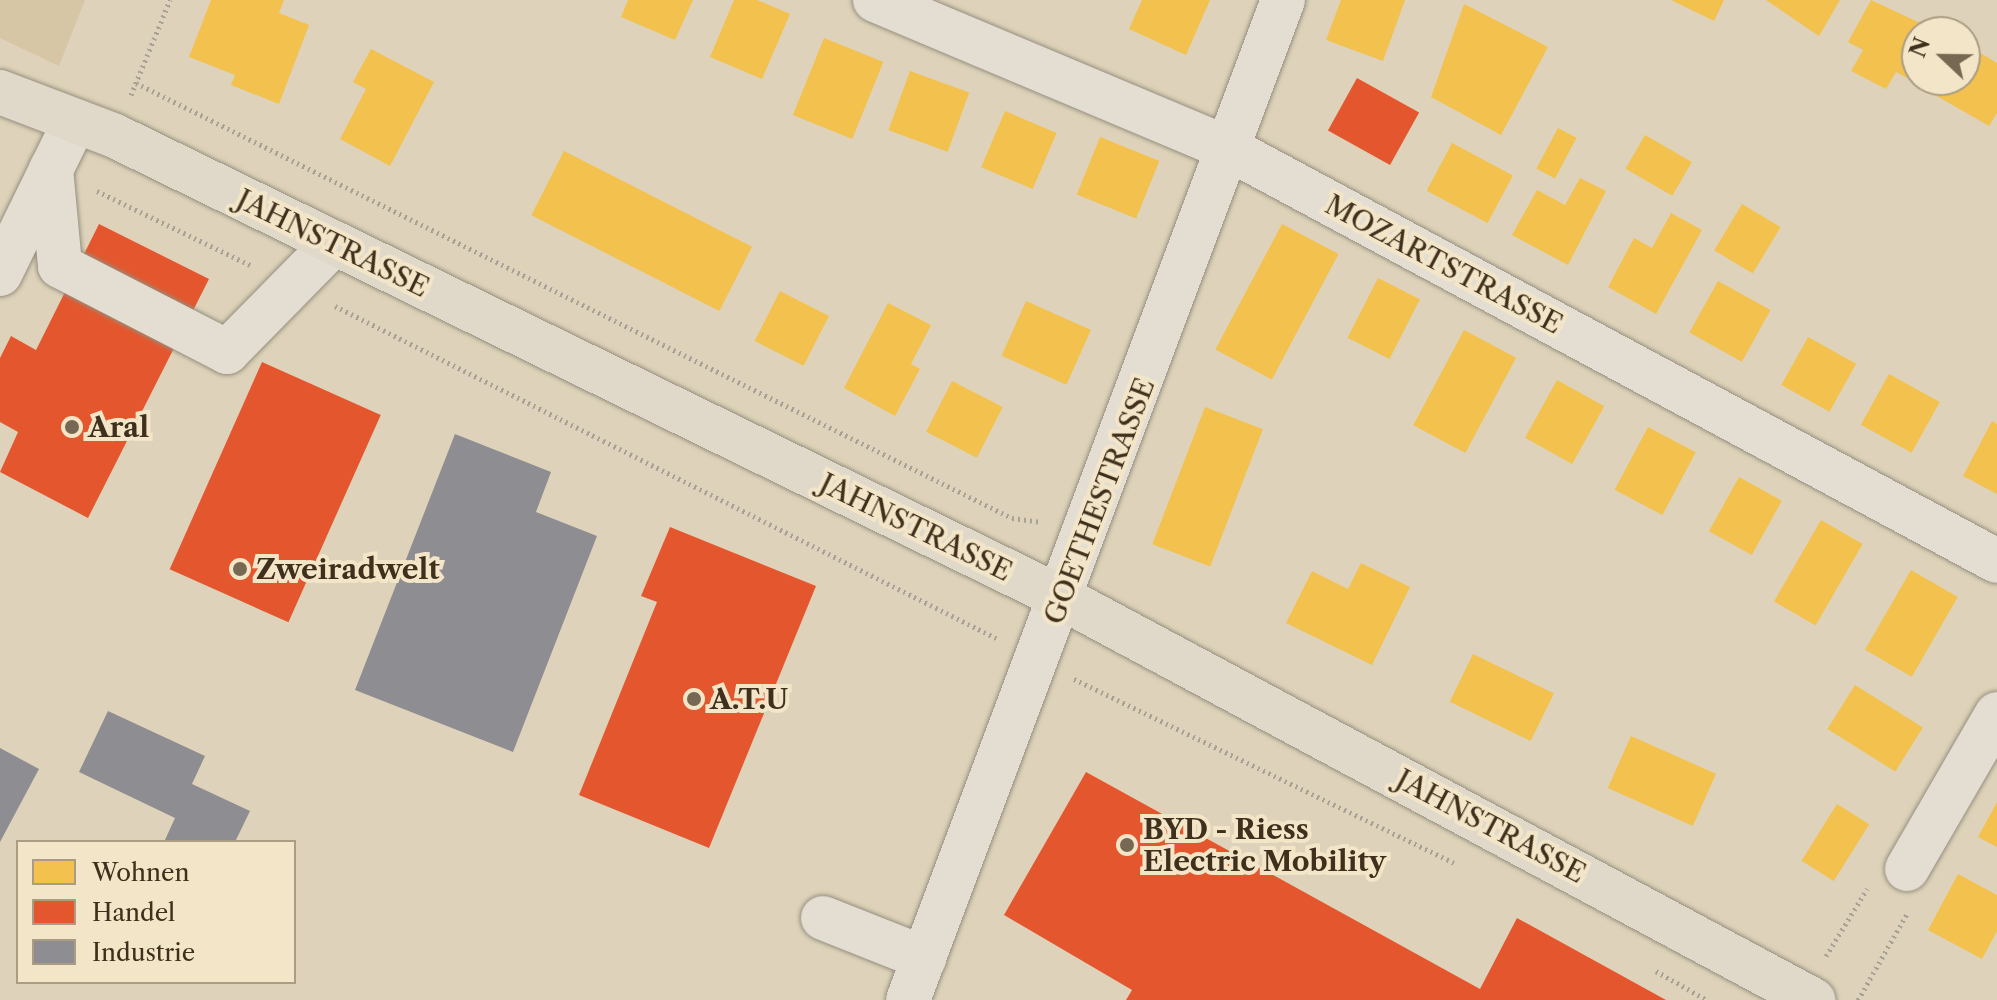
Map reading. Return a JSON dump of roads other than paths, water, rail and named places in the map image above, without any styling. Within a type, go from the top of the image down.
[{"type":"main road","name":"JAHNSTRASSE","points":[[0,92],[95,129],[1064,599],[1808,997]]},
{"type":"street","name":"MOZARTSTRASSE","points":[[875,0],[1231,150],[1997,561]]},
{"type":"street","name":"GOETHESTRASSE","points":[[908,1000],[1037,660],[1064,599],[1231,150],[1283,0]]},
{"type":"street","points":[[0,274],[51,169],[95,129]]},
{"type":"street","points":[[51,169],[60,266],[227,352],[334,243]]},
{"type":"street","points":[[1907,869],[1997,714]]},
{"type":"street","points":[[823,918],[924,958]]},
{"type":"place","name":"Aral","points":[[72,427]]},
{"type":"place","name":"Zweiradwelt","points":[[240,569]]},
{"type":"place","name":"A.T.U","points":[[694,699]]},
{"type":"place","name":"BYD - Riess Electric Mobility","points":[[1127,845]]}]
